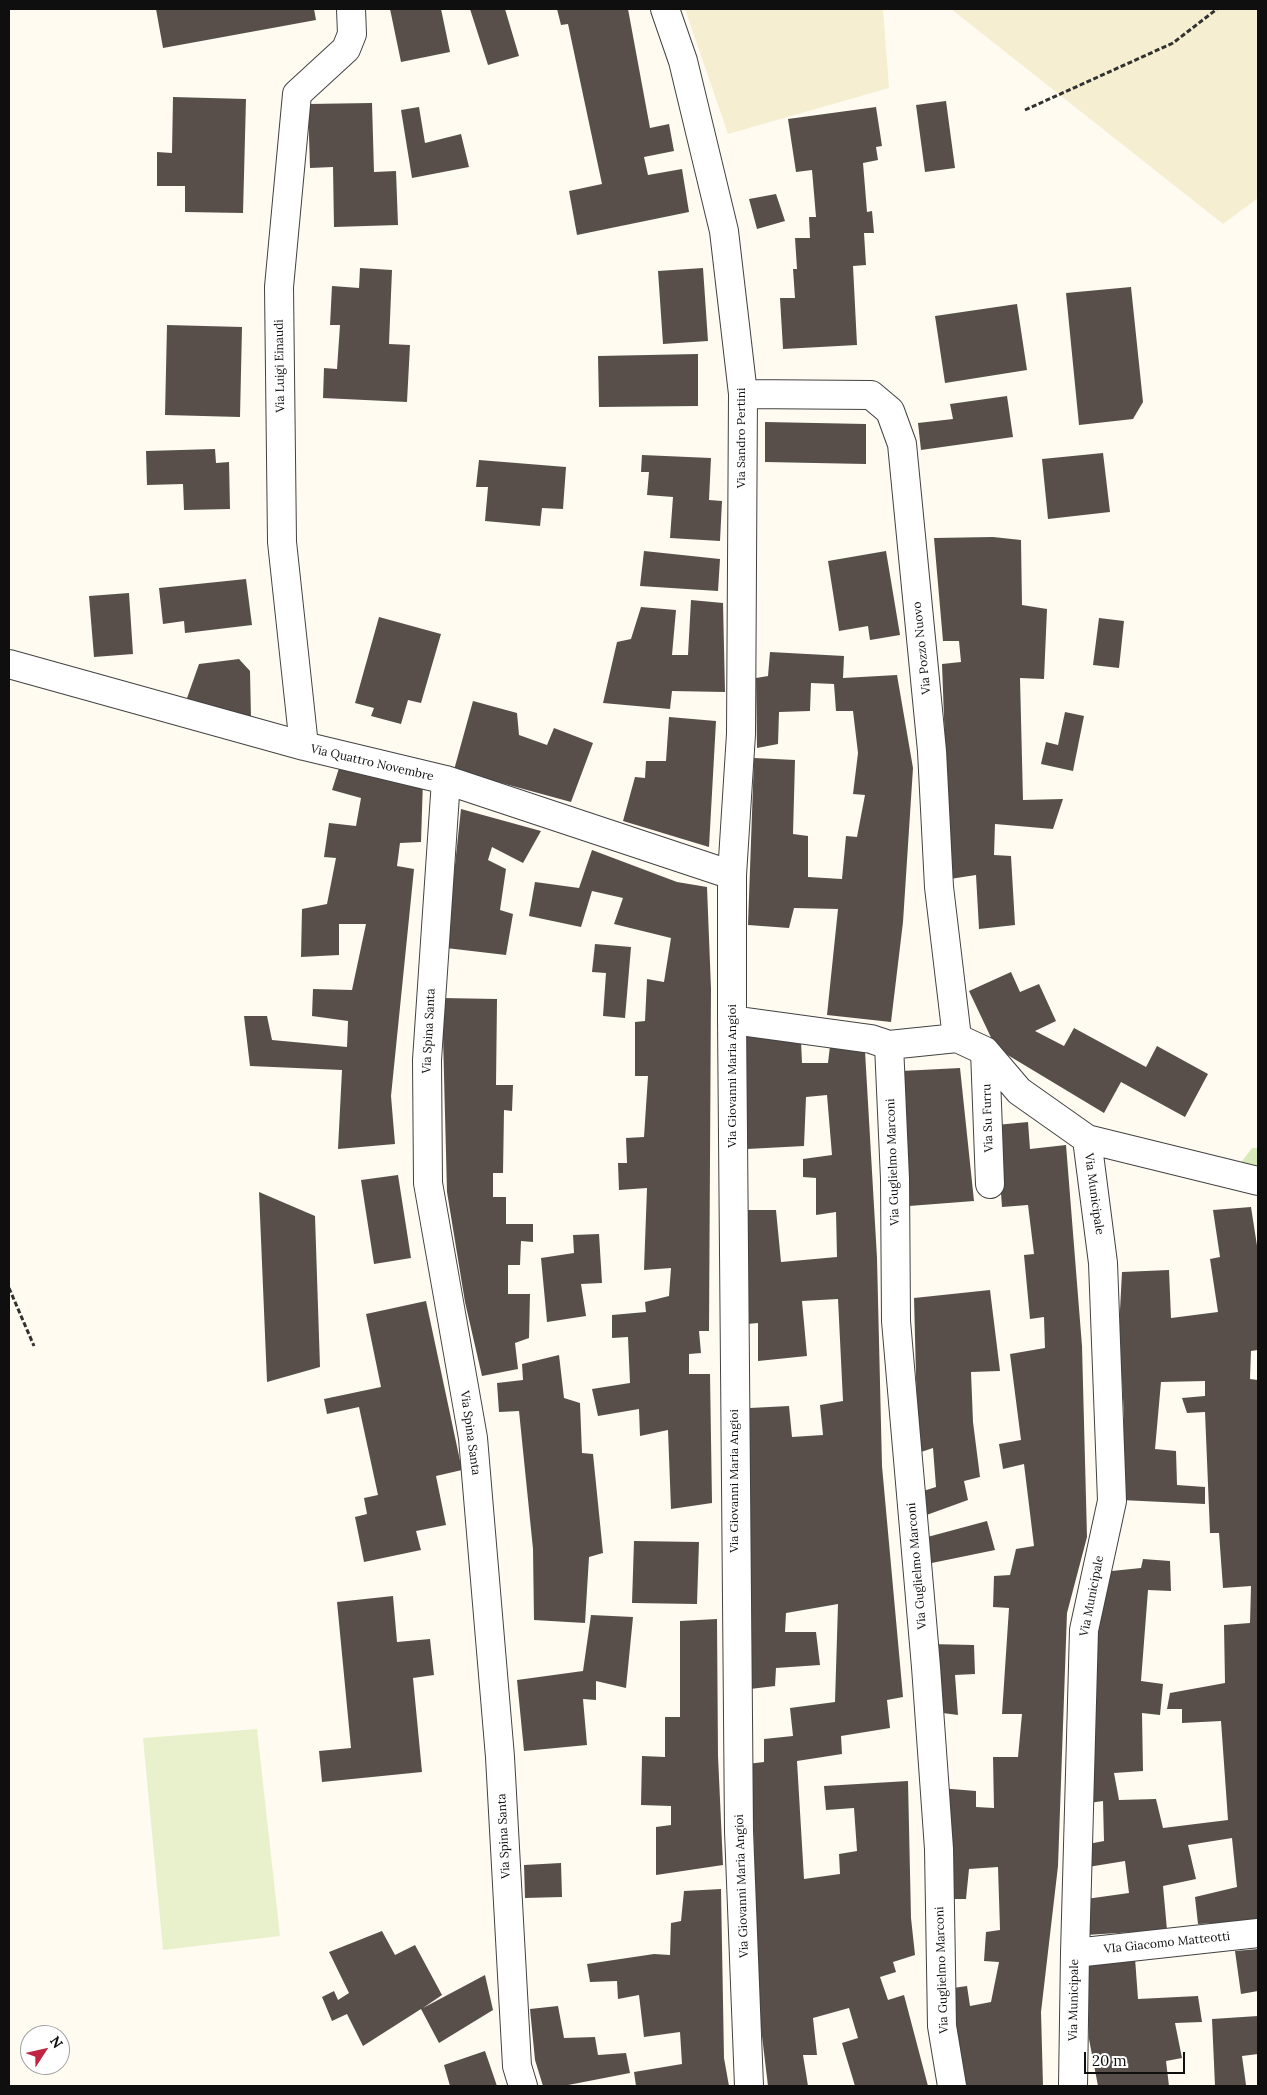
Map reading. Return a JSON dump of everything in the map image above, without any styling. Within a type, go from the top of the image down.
[{"type":"street","name":"Via Luigi Einaudi","points":[[304,746],[282,542],[279,287],[297,94],[346,49],[352,34],[351,9]]},
{"type":"street","name":"Via Sandro Pertini","points":[[665,9],[683,61],[724,231],[743,394],[742,734],[732,875]]},
{"type":"street","name":"Via Pozzo Nuovo","points":[[743,394],[871,395],[890,411],[902,444],[932,751],[938,887],[957,1038]]},
{"type":"street","name":"Via Quattro Novembre","points":[[9,664],[304,746],[446,780],[732,875]]},
{"type":"street","name":"Via Spina Santa","points":[[446,780],[427,1060],[428,1183],[473,1438],[500,1757],[516,2066],[523,2086]]},
{"type":"street","name":"Via Giovanni Maria Angioi","points":[[732,875],[739,1831],[750,2086]]},
{"type":"street","points":[[732,1020],[871,1039],[889,1046],[957,1038],[985,1051],[1019,1091],[1087,1138],[1258,1181]]},
{"type":"street","name":"Via Guglielmo Marconi","points":[[889,1046],[896,1179],[896,1321],[926,1667],[939,1849],[942,2026],[952,2086]]},
{"type":"street","name":"Via Su Furru","points":[[985,1051],[990,1184]]},
{"type":"street","name":"Via Municipale","points":[[1073,2086],[1084,1630],[1112,1501],[1103,1263],[1087,1138]]},
{"type":"street","name":"VIa Giacomo Matteotti","points":[[1075,1953],[1258,1933]]},
{"type":"path","points":[[1025,110],[1173,43],[1217,9]]},
{"type":"path","points":[[9,1288],[34,1346]]},
{"type":"shaded area","points":[[685,9],[883,9],[889,88],[728,134]]},
{"type":"shaded area","points":[[951,9],[1258,9],[1258,198],[1223,224]]},
{"type":"green space","points":[[1252,1148],[1258,1148],[1258,1170],[1240,1164]]},
{"type":"green space","points":[[257,1729],[280,1936],[163,1950],[143,1738]]},
{"type":"building","points":[[156,9],[314,9],[316,20],[163,48]]},
{"type":"building","points":[[390,9],[441,9],[450,52],[401,62]]},
{"type":"building","points":[[470,9],[505,9],[519,56],[488,65]]},
{"type":"building","points":[[557,9],[628,9],[650,128],[669,124],[674,151],[644,157],[648,175],[682,169],[689,212],[577,235],[569,191],[602,184],[568,24],[561,25]]},
{"type":"building","points":[[173,97],[246,99],[243,213],[185,212],[185,186],[157,186],[157,152],[172,153]]},
{"type":"building","points":[[946,101],[955,168],[925,172],[916,105]]},
{"type":"building","points":[[372,103],[374,172],[396,171],[398,225],[334,227],[333,167],[310,168],[308,104]]},
{"type":"building","points":[[419,107],[425,143],[461,134],[469,167],[412,178],[401,110]]},
{"type":"building","points":[[876,107],[882,146],[876,147],[878,160],[863,163],[867,212],[872,211],[874,233],[864,233],[866,265],[853,266],[857,345],[783,349],[780,298],[795,298],[793,269],[797,269],[795,238],[810,238],[809,217],[816,217],[812,170],[796,172],[788,119]]},
{"type":"building","points":[[776,194],[785,221],[757,229],[749,199]]},
{"type":"building","points":[[360,268],[392,270],[389,344],[410,345],[407,402],[323,398],[324,368],[337,369],[340,325],[330,325],[332,286],[359,288]]},
{"type":"building","points":[[703,268],[708,341],[663,344],[658,271]]},
{"type":"building","points":[[1131,287],[1143,402],[1133,419],[1079,425],[1066,293]]},
{"type":"building","points":[[1017,304],[1027,370],[945,383],[935,316]]},
{"type":"building","points":[[167,325],[242,327],[240,417],[165,415]]},
{"type":"building","points":[[698,354],[698,406],[599,407],[598,356]]},
{"type":"building","points":[[1007,396],[1013,437],[921,450],[918,423],[953,419],[950,404]]},
{"type":"building","points":[[765,422],[866,424],[866,464],[765,462]]},
{"type":"building","points":[[215,449],[216,463],[229,462],[230,509],[184,510],[183,484],[147,485],[146,451]]},
{"type":"building","points":[[1103,453],[1110,512],[1048,519],[1042,459]]},
{"type":"building","points":[[642,455],[711,458],[709,500],[722,501],[720,541],[670,538],[673,497],[647,495],[649,472],[641,472]]},
{"type":"building","points":[[479,460],[566,467],[563,509],[542,508],[540,526],[485,521],[488,487],[476,487]]},
{"type":"building","points":[[993,537],[1021,540],[1022,605],[1047,609],[1044,679],[1020,678],[1023,800],[1063,799],[1053,829],[995,824],[994,855],[1011,856],[1015,925],[979,929],[976,875],[950,879],[942,664],[961,662],[959,641],[943,641],[934,538]]},
{"type":"building","points":[[644,551],[720,559],[718,591],[640,586]]},
{"type":"building","points":[[886,551],[900,635],[870,640],[868,626],[839,631],[828,561]]},
{"type":"building","points":[[246,579],[252,625],[185,633],[184,621],[163,624],[159,588]]},
{"type":"building","points":[[129,593],[133,654],[94,657],[89,596]]},
{"type":"building","points":[[691,600],[723,603],[725,692],[672,691],[670,709],[603,703],[617,642],[631,639],[641,607],[676,610],[672,655],[688,655]]},
{"type":"building","points":[[379,617],[441,634],[421,703],[408,700],[401,724],[371,716],[374,708],[355,703]]},
{"type":"building","points":[[1099,618],[1124,621],[1119,668],[1093,665]]},
{"type":"building","points":[[770,652],[844,656],[843,678],[897,675],[913,768],[903,922],[891,1022],[827,1015],[838,909],[794,908],[789,928],[748,925],[754,758],[795,760],[793,834],[808,836],[808,877],[842,879],[846,836],[857,837],[865,795],[853,794],[858,753],[853,711],[836,711],[834,684],[811,683],[810,711],[779,712],[778,744],[757,748],[756,678],[768,676]]},
{"type":"building","points":[[239,659],[250,671],[251,718],[186,701],[199,664]]},
{"type":"building","points":[[473,701],[517,713],[519,735],[547,745],[554,728],[593,743],[571,802],[454,770]]},
{"type":"building","points":[[1065,712],[1084,716],[1073,771],[1041,764],[1046,742],[1058,745]]},
{"type":"building","points":[[669,717],[716,721],[709,847],[623,821],[635,777],[645,778],[646,761],[666,761]]},
{"type":"building","points":[[341,762],[423,780],[421,842],[400,843],[397,866],[414,869],[391,1096],[395,1144],[338,1149],[342,1070],[250,1066],[244,1016],[267,1016],[272,1040],[347,1047],[348,1021],[312,1016],[313,989],[352,990],[366,924],[339,924],[339,955],[301,957],[302,909],[327,904],[336,858],[324,857],[329,823],[356,826],[361,798],[332,790]]},
{"type":"building","points":[[461,809],[541,831],[523,863],[492,847],[488,860],[506,869],[500,910],[513,914],[506,955],[446,948]]},
{"type":"building","points":[[592,850],[677,882],[707,887],[711,989],[709,1331],[699,1331],[701,1353],[689,1354],[689,1374],[710,1374],[712,1503],[671,1509],[668,1430],[640,1436],[639,1409],[598,1416],[592,1389],[630,1383],[628,1337],[612,1338],[612,1315],[646,1312],[645,1302],[669,1296],[671,1268],[644,1270],[647,1188],[619,1190],[618,1163],[627,1163],[626,1138],[644,1137],[648,1076],[635,1076],[635,1022],[645,1021],[647,979],[664,982],[671,938],[614,924],[623,898],[592,891],[581,927],[529,916],[535,882],[579,888]]},
{"type":"building","points":[[595,944],[631,947],[625,1018],[603,1016],[606,973],[592,972]]},
{"type":"building","points":[[1011,972],[1020,992],[1039,984],[1056,1021],[1035,1031],[1064,1046],[1074,1028],[1146,1067],[1157,1046],[1208,1074],[1185,1117],[1121,1082],[1104,1113],[996,1048],[969,991]]},
{"type":"building","points":[[442,998],[497,999],[496,1085],[513,1085],[512,1111],[504,1110],[503,1173],[493,1173],[493,1197],[506,1197],[506,1224],[533,1224],[533,1242],[521,1241],[520,1265],[508,1265],[508,1294],[530,1294],[529,1338],[515,1343],[518,1369],[482,1376],[465,1302],[447,1192]]},
{"type":"building","points":[[744,1033],[801,1041],[802,1063],[828,1063],[830,1046],[865,1051],[877,1258],[882,1466],[903,1697],[887,1700],[890,1728],[841,1736],[842,1754],[797,1761],[804,1879],[840,1874],[839,1854],[857,1851],[854,1808],[826,1810],[824,1786],[908,1781],[911,1918],[915,1955],[893,1962],[896,1972],[880,1977],[888,2000],[904,1995],[928,2086],[855,2086],[842,2043],[858,2038],[849,2008],[813,2018],[817,2055],[803,2055],[808,2086],[768,2086],[755,1978],[754,1827],[747,1764],[764,1762],[764,1739],[793,1736],[790,1708],[835,1702],[838,1604],[786,1613],[785,1632],[816,1632],[820,1665],[776,1668],[775,1686],[750,1689],[747,1598],[750,1408],[789,1406],[792,1437],[823,1435],[820,1405],[843,1401],[838,1299],[802,1301],[807,1356],[758,1361],[758,1323],[747,1324],[747,1210],[776,1210],[781,1262],[837,1257],[836,1212],[816,1215],[816,1178],[803,1177],[803,1159],[832,1155],[827,1095],[806,1097],[804,1146],[747,1149]]},
{"type":"building","points":[[960,1068],[974,1201],[909,1206],[901,1071]]},
{"type":"building","points":[[1028,1122],[1030,1149],[1066,1145],[1082,1346],[1087,1537],[1067,1613],[1058,1866],[1041,2012],[1043,2086],[955,2086],[946,1989],[967,1986],[970,2006],[991,2002],[999,1962],[984,1961],[986,1932],[1000,1930],[998,1867],[969,1869],[966,1899],[944,1899],[939,1788],[976,1791],[976,1807],[994,1808],[993,1757],[1018,1757],[1022,1714],[1002,1714],[1009,1608],[993,1607],[994,1576],[1010,1575],[1016,1549],[1034,1546],[1024,1464],[1003,1469],[999,1444],[1021,1440],[1010,1354],[1045,1348],[1044,1317],[1030,1319],[1024,1255],[1034,1254],[1028,1205],[1002,1207],[996,1125]]},
{"type":"building","points":[[398,1175],[411,1258],[374,1264],[361,1180]]},
{"type":"building","points":[[259,1192],[315,1216],[320,1367],[267,1382]]},
{"type":"building","points":[[1251,1207],[1258,1252],[1258,1350],[1251,1351],[1250,1379],[1258,1380],[1258,1921],[1198,1924],[1195,1897],[1237,1887],[1232,1838],[1188,1845],[1196,1879],[1163,1886],[1167,1930],[1086,1935],[1086,1899],[1129,1893],[1125,1861],[1088,1867],[1088,1844],[1104,1841],[1103,1801],[1089,1803],[1093,1629],[1102,1572],[1141,1568],[1143,1559],[1170,1561],[1171,1591],[1148,1590],[1141,1681],[1163,1684],[1160,1715],[1142,1713],[1143,1771],[1114,1773],[1119,1800],[1156,1799],[1163,1828],[1228,1820],[1221,1721],[1182,1723],[1182,1709],[1167,1709],[1170,1693],[1225,1683],[1224,1625],[1250,1623],[1251,1586],[1223,1588],[1219,1533],[1210,1533],[1205,1412],[1187,1413],[1182,1398],[1205,1396],[1205,1381],[1161,1382],[1155,1449],[1176,1451],[1177,1485],[1205,1487],[1205,1504],[1121,1500],[1124,1415],[1119,1329],[1122,1272],[1169,1270],[1171,1318],[1218,1312],[1210,1259],[1220,1257],[1213,1210]]},
{"type":"building","points":[[599,1234],[602,1283],[581,1284],[586,1316],[547,1322],[541,1258],[574,1253],[573,1235]]},
{"type":"building","points":[[990,1290],[1000,1371],[971,1372],[973,1422],[980,1477],[964,1481],[968,1500],[921,1517],[920,1492],[936,1487],[933,1448],[918,1453],[914,1298]]},
{"type":"building","points":[[426,1301],[462,1470],[436,1476],[446,1525],[416,1531],[421,1550],[364,1562],[355,1517],[367,1514],[364,1498],[378,1495],[359,1407],[327,1414],[324,1399],[381,1387],[366,1314]]},
{"type":"building","points":[[559,1355],[564,1398],[580,1403],[582,1453],[593,1454],[603,1553],[589,1557],[585,1623],[534,1620],[533,1549],[519,1411],[499,1412],[497,1383],[523,1380],[522,1364]]},
{"type":"building","points":[[987,1521],[995,1550],[922,1565],[920,1539]]},
{"type":"building","points":[[634,1541],[699,1542],[697,1604],[632,1603]]},
{"type":"building","points":[[393,1596],[397,1642],[430,1639],[434,1675],[413,1678],[422,1772],[322,1782],[319,1751],[351,1748],[337,1602]]},
{"type":"building","points":[[591,1615],[633,1617],[626,1688],[596,1681],[596,1700],[583,1699],[587,1745],[524,1751],[517,1680],[583,1671]]},
{"type":"building","points":[[717,1619],[718,1756],[723,1865],[656,1875],[656,1827],[671,1825],[671,1806],[641,1805],[642,1756],[665,1757],[665,1717],[680,1717],[680,1621]]},
{"type":"building","points":[[928,1644],[974,1645],[975,1674],[955,1675],[958,1715],[935,1712]]},
{"type":"building","points":[[561,1863],[562,1897],[525,1898],[524,1865]]},
{"type":"building","points":[[721,1889],[724,2058],[729,2086],[636,2086],[634,2072],[682,2064],[680,2032],[644,2037],[639,1995],[618,1999],[617,1981],[590,1982],[587,1964],[654,1954],[670,1955],[671,1923],[681,1921],[684,1891]]},
{"type":"building","points":[[382,1931],[395,1955],[415,1945],[442,1995],[423,2008],[485,1975],[493,2010],[439,2043],[421,2009],[363,2046],[347,2014],[332,2021],[322,1997],[334,1991],[338,2000],[349,1993],[329,1952]]},
{"type":"building","points":[[1258,1949],[1258,1991],[1241,1994],[1235,1951]]},
{"type":"building","points":[[1135,1958],[1138,1999],[1198,1996],[1202,2022],[1175,2023],[1182,2058],[1166,2061],[1169,2086],[1098,2086],[1089,2039],[1086,1963]]},
{"type":"building","points":[[558,2006],[564,2038],[595,2037],[598,2055],[626,2053],[630,2073],[563,2086],[543,2086],[535,2060],[530,2009]]},
{"type":"building","points":[[1258,2016],[1258,2054],[1242,2056],[1246,2085],[1215,2086],[1212,2019]]},
{"type":"building","points":[[485,2051],[497,2086],[450,2086],[444,2065]]}]
